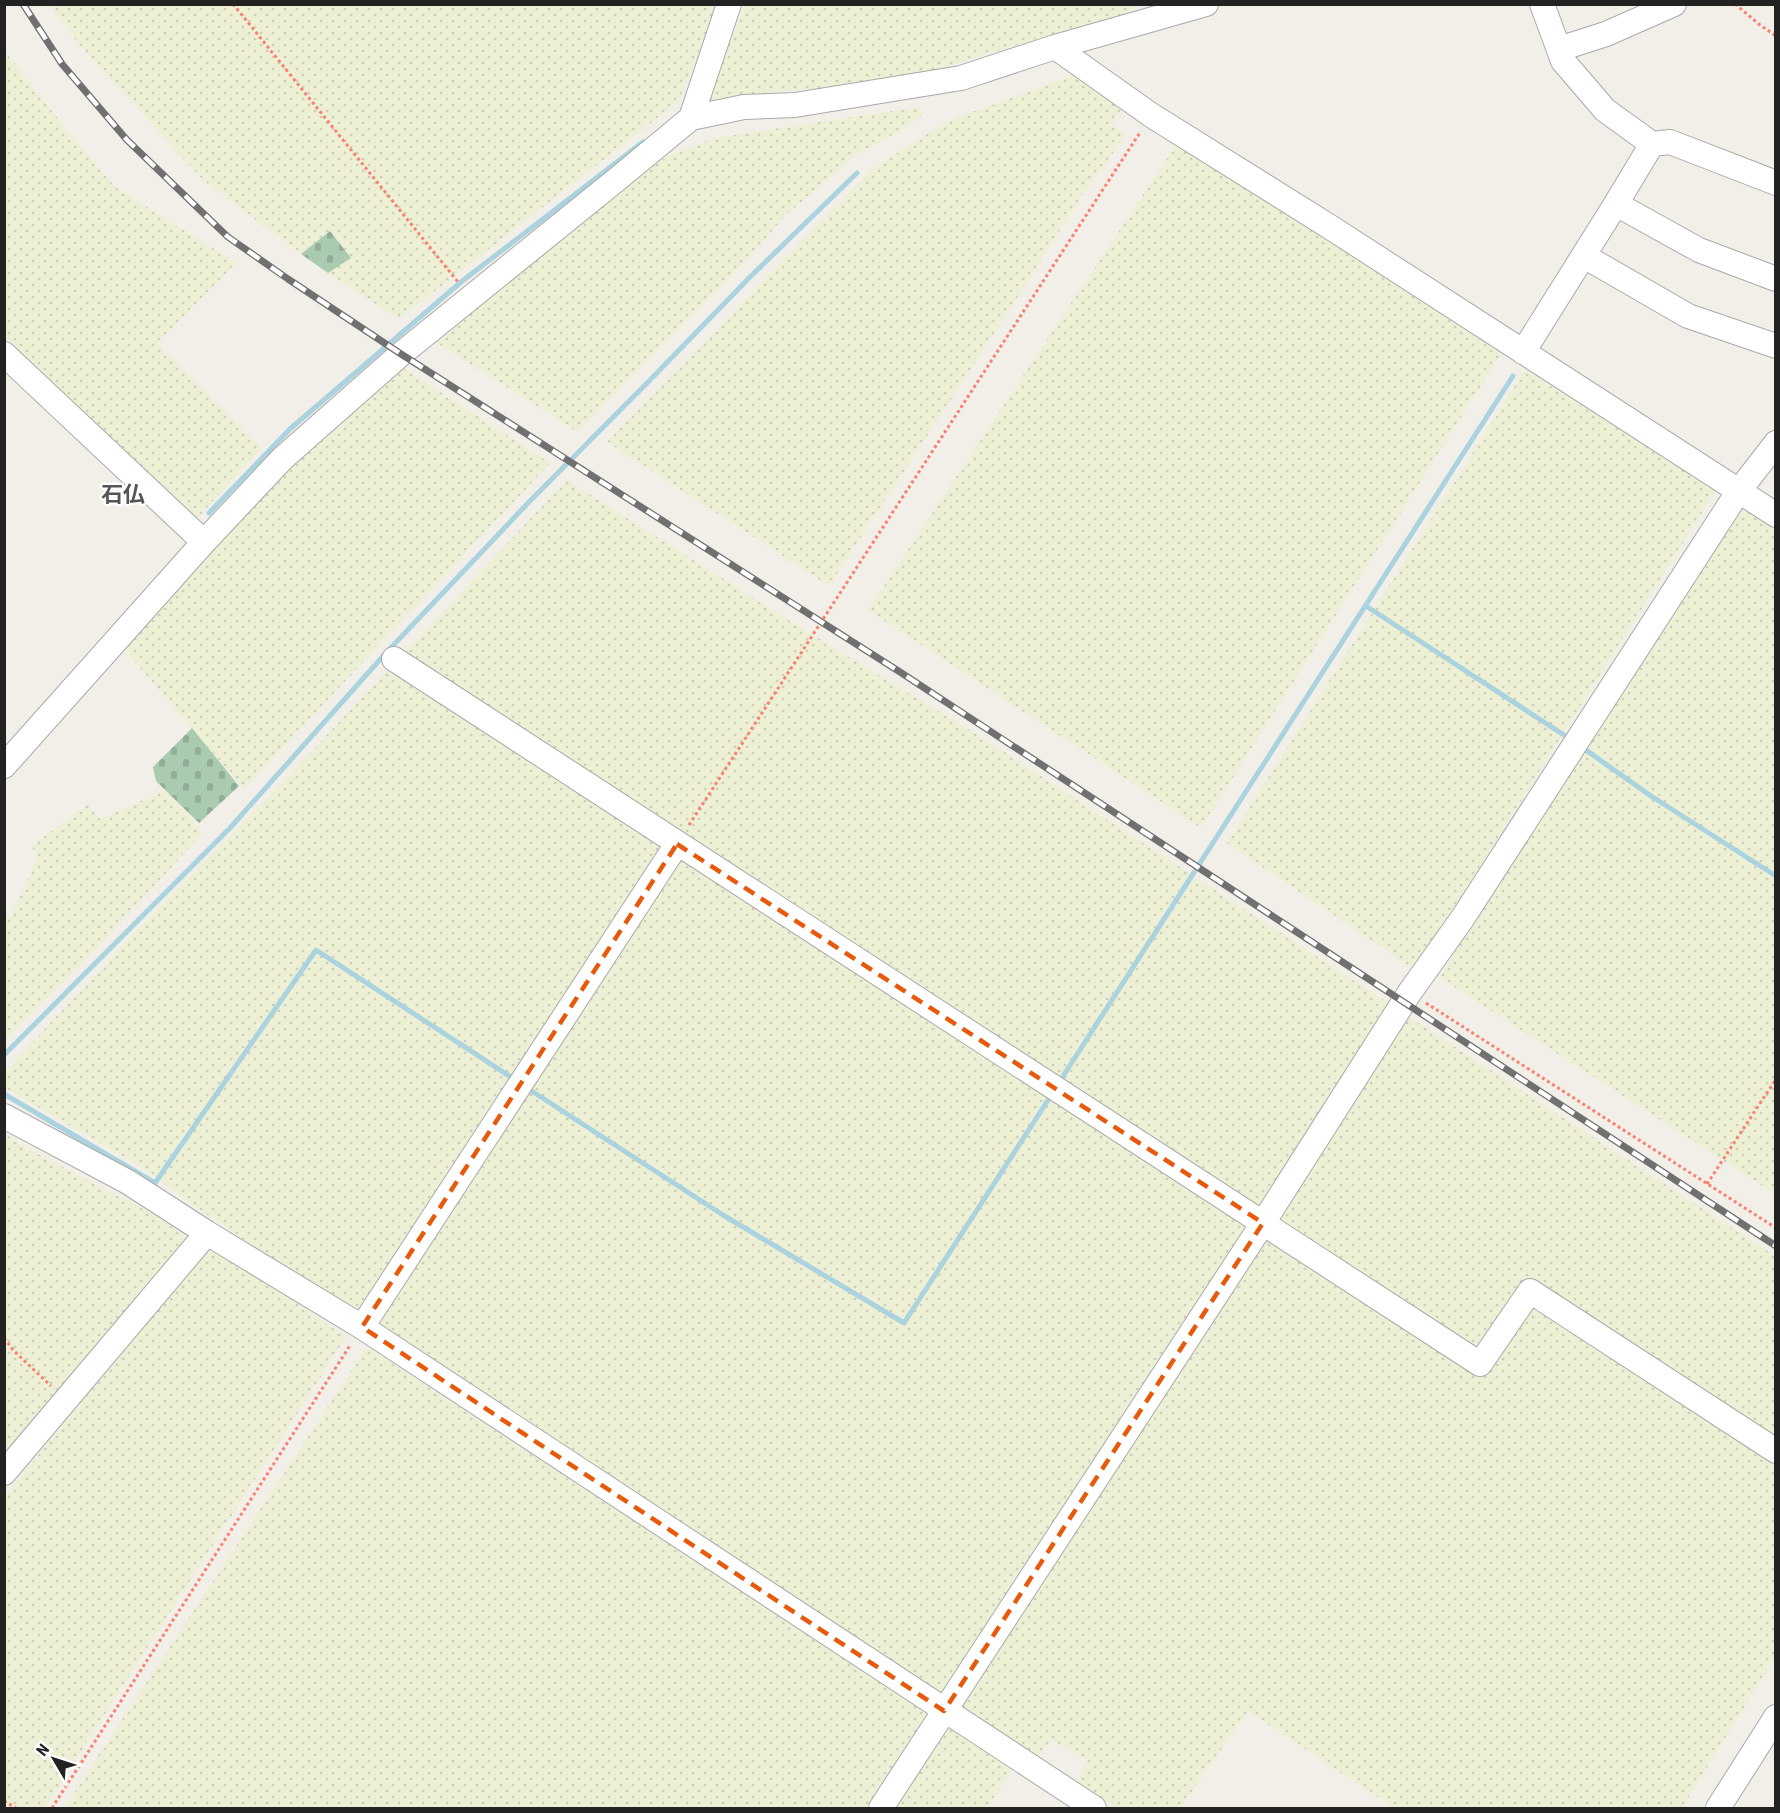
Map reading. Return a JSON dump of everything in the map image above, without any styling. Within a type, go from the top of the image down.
[{"type":"street","points":[[691,118],[729,4]]},
{"type":"street","points":[[1542,4],[1563,61],[1605,110],[1652,144],[1670,142],[1776,183]]},
{"type":"street","points":[[1559,49],[1606,34],[1674,4]]},
{"type":"street","points":[[4,766],[204,542],[283,458],[401,354],[691,118],[744,107],[795,105],[961,78],[1055,47],[1200,5]]},
{"type":"street","points":[[1055,47],[1151,115],[1776,515]]},
{"type":"street","points":[[1523,352],[1652,144]]},
{"type":"street","points":[[1616,204],[1700,250],[1776,279]]},
{"type":"street","points":[[1584,256],[1688,316],[1776,346]]},
{"type":"street","points":[[4,354],[204,542]]},
{"type":"street","points":[[881,1809],[1263,1223],[1410,992],[1462,919],[1738,492],[1776,443]]},
{"type":"street","points":[[394,659],[1480,1365],[1530,1291],[1776,1451]]},
{"type":"street","points":[[362,1327],[677,844]]},
{"type":"street","points":[[4,1116],[128,1182],[362,1327],[1094,1809]]},
{"type":"street","points":[[4,1473],[207,1233]]},
{"type":"street","points":[[1718,1809],[1776,1717]]},
{"type":"path","points":[[233,4],[470,298]]},
{"type":"path","points":[[1735,4],[1776,36]]},
{"type":"path","points":[[677,844],[1151,115]]},
{"type":"path","points":[[1410,992],[1776,1228]]},
{"type":"path","points":[[1707,1184],[1776,1079]]},
{"type":"path","points":[[52,1809],[362,1327]]},
{"type":"path","points":[[4,1338],[66,1400]]},
{"type":"path","points":[[4,1802],[16,1809]]},
{"type":"highlighted area","points":[[677,844],[1263,1223],[944,1711],[362,1327]]},
{"type":"green space","points":[[50,5],[719,5],[678,102],[399,319],[328,273],[351,258],[331,231],[301,254],[203,180],[78,43]]},
{"type":"green space","points":[[745,5],[1135,5],[1131,13],[1056,33],[920,75],[828,88],[769,92],[707,100]]},
{"type":"green space","points":[[4,50],[115,187],[236,263],[157,343],[261,448],[193,523],[5,344]]},
{"type":"green space","points":[[1077,74],[1125,103],[1111,126],[1126,135],[1083,194],[829,586],[607,442],[872,169],[948,121]]},
{"type":"green space","points":[[919,107],[924,114],[905,128],[857,154],[786,215],[755,251],[578,432],[428,337],[594,207],[666,157],[714,138]]},
{"type":"green space","points":[[1178,142],[1501,354],[1201,828],[868,610]]},
{"type":"green space","points":[[330,231],[351,258],[328,273],[301,254]]},
{"type":"green space","points":[[400,366],[550,463],[244,789],[123,648],[287,465]]},
{"type":"green space","points":[[1525,370],[1716,490],[1415,970],[1227,843]]},
{"type":"green space","points":[[567,480],[801,628],[975,733],[1775,1256],[1775,1657],[1684,1805],[1691,1808],[1394,1808],[1248,1711],[1180,1808],[1117,1808],[1077,1782],[1087,1761],[1052,1740],[1035,1760],[334,1301],[194,1206],[145,1169],[5,1088],[4,1073]]},
{"type":"green space","points":[[1741,502],[1775,525],[1775,1194],[1439,977]]},
{"type":"green space","points":[[192,728],[239,786],[199,823],[156,781],[153,767]]},
{"type":"green space","points":[[166,790],[203,833],[73,973],[5,1039],[5,913],[11,916],[38,856],[31,846],[88,804],[100,819]]},
{"type":"green space","points":[[5,1134],[30,1150],[155,1215],[183,1235],[181,1248],[5,1455]]},
{"type":"green space","points":[[204,1252],[222,1252],[346,1337],[45,1808],[5,1808],[5,1496]]},
{"type":"green space","points":[[367,1347],[933,1716],[872,1808],[64,1808]]},
{"type":"green space","points":[[951,1725],[1014,1767],[987,1808],[896,1808]]},
{"type":"waterway","points":[[209,513],[290,429],[461,282],[643,142]]},
{"type":"waterway","points":[[4,1055],[230,828],[384,655],[529,502],[750,277],[857,173]]},
{"type":"waterway","points":[[1058,1084],[1513,376]]},
{"type":"waterway","points":[[1366,606],[1570,739]]},
{"type":"waterway","points":[[1580,746],[1651,796],[1776,876]]},
{"type":"waterway","points":[[4,1094],[155,1183],[316,950],[517,1081]]},
{"type":"waterway","points":[[527,1088],[723,1215],[904,1323],[1052,1094]]},
{"type":"railway","points":[[23,4],[62,64],[127,140],[228,237],[401,354],[900,672],[1776,1246]]},
{"type":"district","name":"石仏","points":[[123,494]]}]
